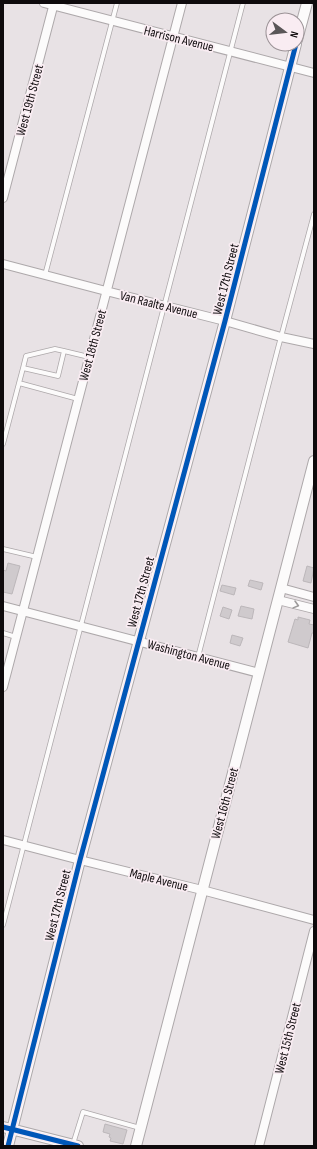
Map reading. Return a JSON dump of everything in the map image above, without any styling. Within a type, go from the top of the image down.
[{"type":"street","name":"Harrison Avenue","points":[[44,3],[54,4],[112,21],[314,73]]},
{"type":"street","name":"West 18th Street","points":[[3,687],[182,3]]},
{"type":"street","name":"West 19th Street","points":[[3,198],[54,4]]},
{"type":"street","name":"West 17th Street","points":[[8,1146],[8,1128],[138,641],[226,320],[294,52]]},
{"type":"street","name":"Van Raalte Avenue","points":[[3,264],[226,320],[281,337],[314,344]]},
{"type":"street","name":"West 16th Street","points":[[136,1146],[314,461]]},
{"type":"street","points":[[281,588],[314,597]]},
{"type":"street","points":[[278,600],[314,609]]},
{"type":"street","name":"Washington Avenue","points":[[3,606],[258,673]]},
{"type":"street","name":"Maple Avenue","points":[[3,840],[314,920]]},
{"type":"street","name":"West 15th Street","points":[[259,1146],[314,931]]},
{"type":"street","points":[[8,1128],[74,1146]]},
{"type":"lane","points":[[45,275],[117,3]]},
{"type":"lane","points":[[3,925],[243,3]]},
{"type":"lane","points":[[198,657],[314,214]]},
{"type":"lane","points":[[3,444],[26,356],[55,349],[89,357]]},
{"type":"lane","points":[[23,368],[58,376],[64,351]]},
{"type":"lane","points":[[18,383],[78,399]]},
{"type":"lane","points":[[3,549],[37,557]]},
{"type":"lane","points":[[3,633],[16,637]]},
{"type":"lane","points":[[74,1146],[83,1112],[140,1128]]},
{"type":"building","points":[[8,563],[20,566],[12,594],[3,592],[3,570],[6,571]]},
{"type":"building","points":[[307,566],[314,568],[311,583],[303,581]]},
{"type":"building","points":[[250,580],[263,583],[261,590],[248,586]]},
{"type":"building","points":[[222,585],[236,588],[234,595],[220,591]]},
{"type":"building","points":[[241,606],[254,609],[252,619],[238,616]]},
{"type":"building","points":[[223,607],[232,610],[229,619],[220,616]]},
{"type":"building","points":[[298,617],[310,620],[309,624],[314,625],[314,633],[312,633],[308,648],[288,642],[295,619],[298,620]]},
{"type":"building","points":[[232,635],[243,638],[240,646],[230,643]]},
{"type":"building","points":[[105,1124],[127,1130],[123,1144],[110,1141],[110,1134],[103,1132]]},
{"type":"cycle path","points":[[8,1146],[80,860],[225,321],[294,52]]},
{"type":"cycle path","points":[[3,1127],[78,1146]]}]
